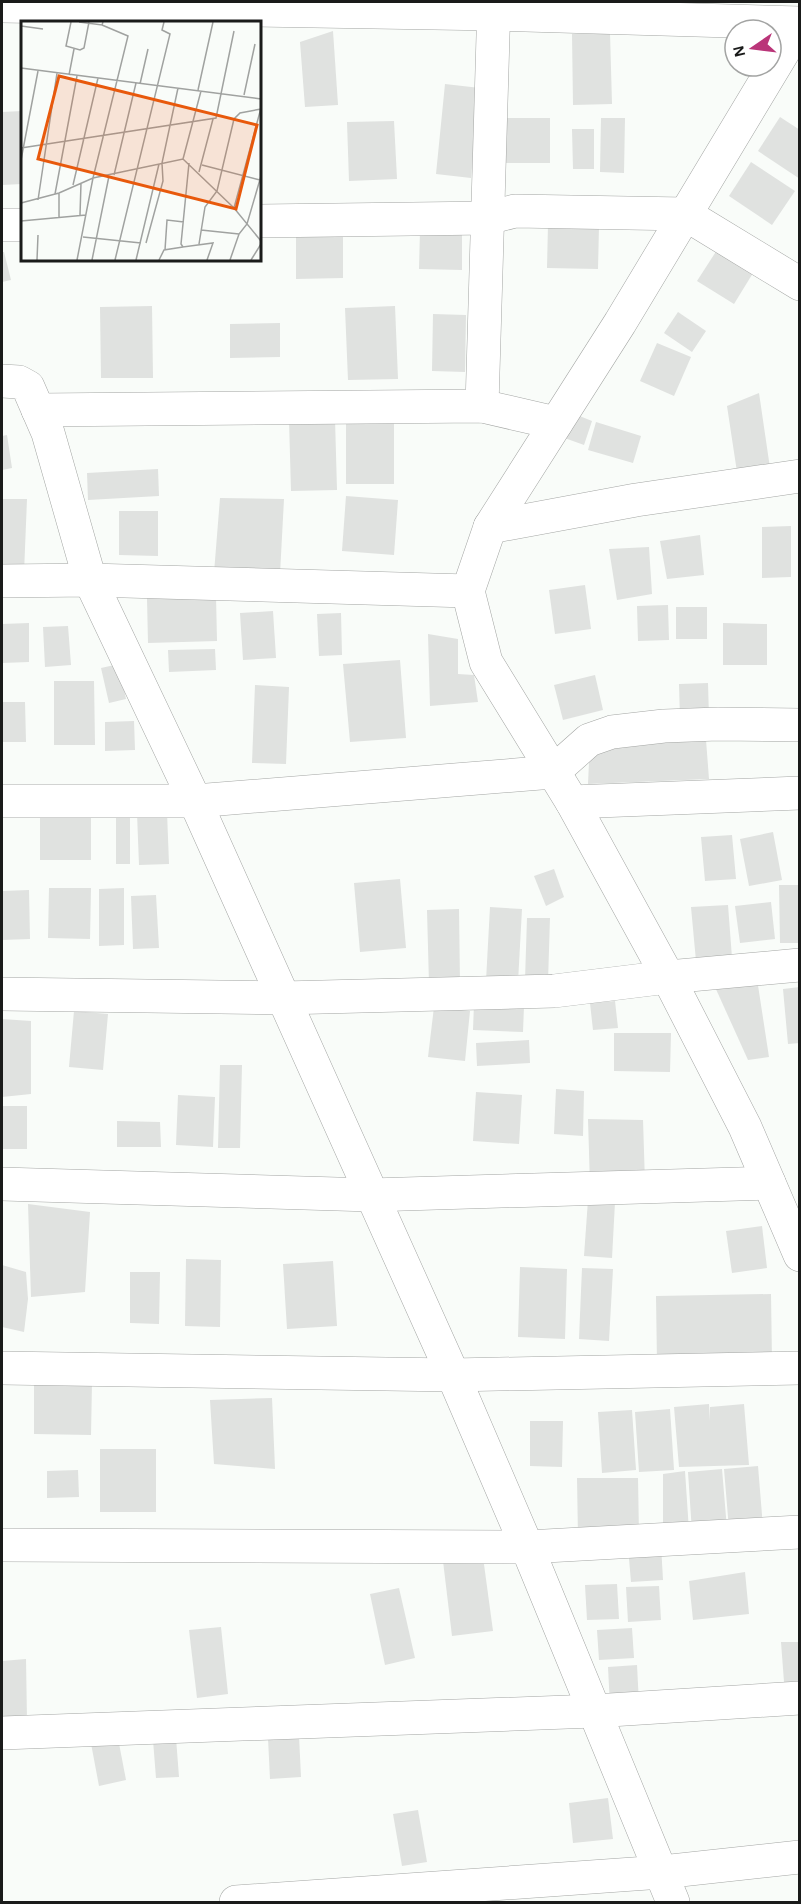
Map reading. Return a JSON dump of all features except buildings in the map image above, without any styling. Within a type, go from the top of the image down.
[{"type":"street","points":[[2,6],[494,8],[800,24],[620,323],[490,527],[468,591],[486,662],[572,802],[668,977],[745,1127],[795,1235]]},
{"type":"street","points":[[482,406],[494,8]]},
{"type":"street","points":[[261,221],[488,218],[515,211],[685,214],[800,284]]},
{"type":"street","points":[[2,225],[21,225]]},
{"type":"street","points":[[2,381],[20,382],[28,387],[48,433],[90,580],[195,801],[453,1375],[527,1546],[673,1902]]},
{"type":"street","points":[[38,410],[482,406],[556,423]]},
{"type":"street","points":[[490,527],[636,500],[800,476]]},
{"type":"street","points":[[2,581],[90,580],[468,591]]},
{"type":"street","points":[[2,801],[195,801],[553,772],[589,740],[612,732],[718,723],[800,725]]},
{"type":"street","points":[[572,802],[800,793]]},
{"type":"street","points":[[2,994],[283,998],[554,991],[668,977],[800,965]]},
{"type":"street","points":[[2,1184],[371,1195],[769,1183]]},
{"type":"street","points":[[2,1368],[453,1375],[800,1368]]},
{"type":"street","points":[[2,1545],[527,1546],[800,1532]]},
{"type":"street","points":[[2,1733],[594,1711],[800,1698]]},
{"type":"street","points":[[236,1902],[662,1872],[800,1857]]}]
